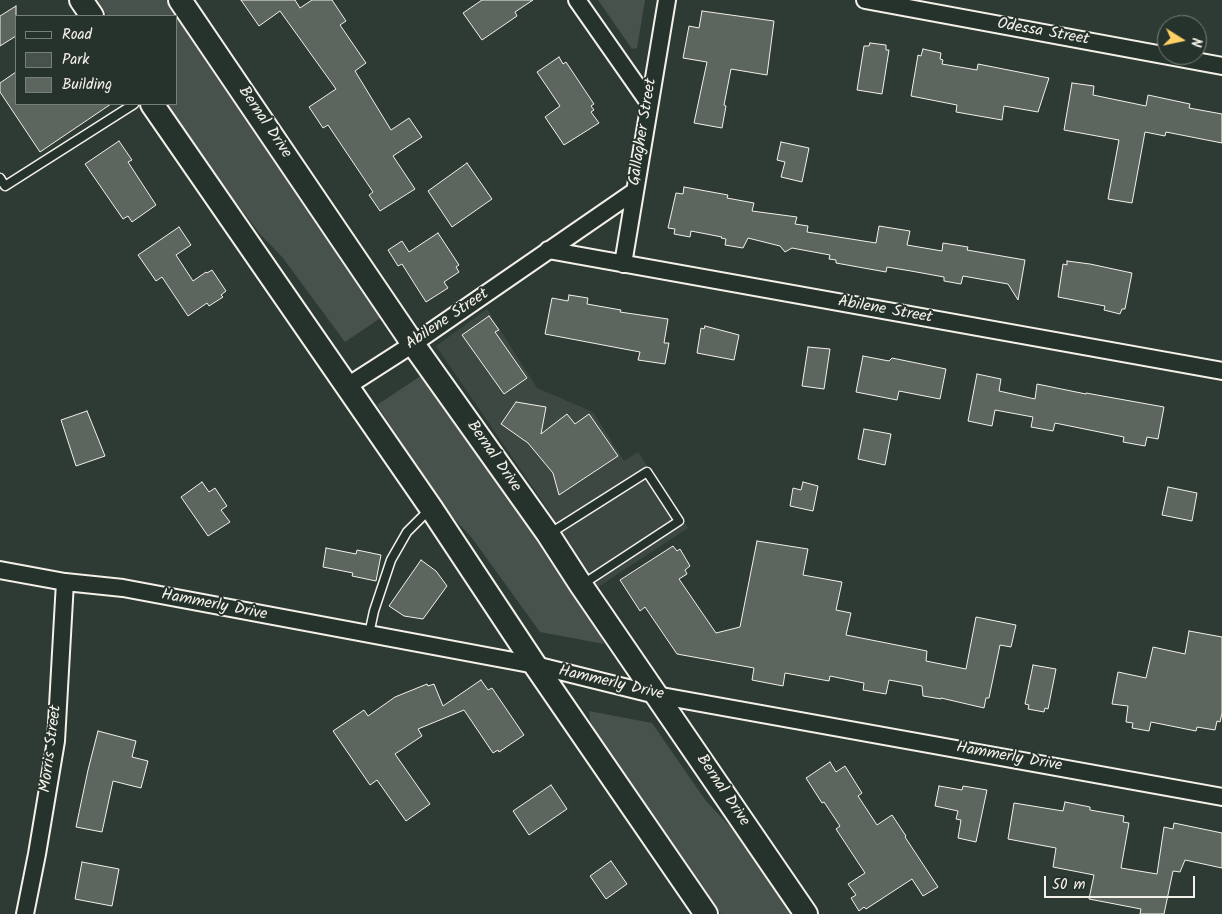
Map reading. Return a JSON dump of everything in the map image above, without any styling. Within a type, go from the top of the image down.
[{"type":"street","points":[[80,0],[91,15]]},
{"type":"street","name":"Bernal Drive","points":[[180,0],[413,344],[548,534],[806,914]]},
{"type":"street","points":[[577,0],[649,103]]},
{"type":"street","name":"Gallagher Street","points":[[623,264],[667,0]]},
{"type":"street","name":"Odessa Street","points":[[865,0],[1222,66]]},
{"type":"street","points":[[153,105],[431,508],[535,666],[706,914]]},
{"type":"street","name":"Abilene Street","points":[[346,387],[413,344],[635,191]]},
{"type":"street","name":"Abilene Street","points":[[548,250],[1222,371]]},
{"type":"street","name":"Hammerly Drive","points":[[0,570],[65,582],[123,588],[535,666],[656,695],[1222,797]]},
{"type":"street","name":"Morris Street","points":[[25,914],[38,854],[56,741],[65,582]]},
{"type":"lane","points":[[0,178],[5,186],[132,105]]},
{"type":"lane","points":[[548,534],[647,472],[679,520],[581,585]]},
{"type":"lane","points":[[368,635],[391,560],[407,532],[431,508]]},
{"type":"shaded area","points":[[487,309],[537,388],[593,412],[624,461],[638,452],[688,528],[598,587],[549,511],[436,346]]},
{"type":"green space","points":[[96,0],[166,0],[176,15],[107,15]]},
{"type":"green space","points":[[598,0],[645,0],[637,48],[632,49]]},
{"type":"green space","points":[[178,18],[382,317],[345,342],[283,258],[259,233],[168,105],[178,105]]},
{"type":"green space","points":[[422,375],[431,384],[598,628],[604,644],[540,632],[472,538],[448,512],[412,459],[377,405]]},
{"type":"green space","points":[[589,711],[652,723],[706,801],[741,838],[793,914],[721,914],[595,731],[590,720]]},
{"type":"building","points":[[241,0],[295,0],[300,8],[312,0],[332,0],[346,21],[340,25],[366,63],[355,71],[391,130],[409,118],[422,137],[393,156],[415,189],[380,211],[369,195],[373,192],[328,125],[323,128],[309,107],[336,89],[280,11],[259,26]]},
{"type":"building","points":[[482,0],[533,0],[515,12],[517,16],[482,40],[463,13]]},
{"type":"building","points":[[16,6],[15,37],[0,46],[0,16]]},
{"type":"building","points":[[702,11],[774,21],[767,75],[731,69],[722,128],[694,123],[707,62],[683,58],[689,26],[699,28]]},
{"type":"building","points":[[870,43],[886,45],[886,50],[889,50],[882,94],[857,90],[864,46],[869,46]]},
{"type":"building","points":[[923,49],[941,53],[940,59],[943,60],[942,64],[977,70],[978,64],[1049,78],[1038,112],[1004,106],[1002,120],[956,112],[957,105],[911,96],[918,55],[921,56]]},
{"type":"building","points":[[559,57],[563,64],[566,62],[594,104],[591,106],[594,110],[591,112],[599,123],[564,145],[545,117],[560,106],[537,72]]},
{"type":"building","points":[[15,73],[15,105],[110,105],[40,152],[0,92],[0,83]]},
{"type":"building","points":[[1072,83],[1094,86],[1093,95],[1146,106],[1148,95],[1190,104],[1189,108],[1222,114],[1222,143],[1166,132],[1165,136],[1145,132],[1132,203],[1108,199],[1119,140],[1064,130]]},
{"type":"building","points":[[119,141],[132,160],[128,162],[156,205],[132,222],[128,216],[123,219],[85,164]]},
{"type":"building","points":[[781,142],[809,148],[802,182],[781,177],[785,162],[777,160]]},
{"type":"building","points":[[467,163],[492,199],[452,227],[428,191]]},
{"type":"building","points":[[684,187],[728,195],[727,198],[754,203],[752,211],[797,217],[795,224],[808,226],[807,232],[876,243],[879,226],[910,231],[907,245],[942,251],[943,243],[968,247],[967,250],[1025,260],[1018,300],[1008,284],[963,276],[961,284],[944,281],[944,277],[887,267],[886,272],[836,263],[836,260],[829,259],[830,255],[792,248],[785,252],[780,246],[748,238],[743,248],[725,245],[726,239],[722,237],[691,231],[690,237],[674,234],[675,229],[668,228],[676,193],[683,194]]},
{"type":"building","points":[[179,227],[191,245],[176,255],[193,281],[212,270],[226,291],[221,295],[223,297],[209,306],[207,303],[188,316],[162,277],[156,281],[138,255]]},
{"type":"building","points":[[438,233],[459,265],[456,267],[459,272],[444,282],[448,288],[426,302],[402,264],[398,266],[388,250],[402,241],[409,252]]},
{"type":"building","points":[[1067,261],[1132,273],[1125,309],[1122,309],[1120,314],[1104,310],[1105,306],[1058,297],[1063,264],[1067,265]]},
{"type":"building","points":[[569,295],[588,298],[587,304],[621,310],[620,312],[668,319],[664,343],[669,343],[665,364],[638,360],[640,352],[545,334],[552,298],[568,301]]},
{"type":"building","points":[[489,316],[499,330],[495,332],[527,378],[504,394],[462,335]]},
{"type":"building","points":[[705,326],[739,335],[734,360],[697,353],[701,328],[704,329]]},
{"type":"building","points":[[808,347],[830,349],[824,389],[802,386]]},
{"type":"building","points":[[863,356],[889,361],[892,358],[946,369],[940,399],[899,391],[897,400],[856,392]]},
{"type":"building","points":[[977,374],[1001,379],[999,391],[1035,399],[1037,384],[1164,407],[1158,439],[1147,437],[1145,446],[1123,442],[1124,437],[1055,423],[1053,431],[1031,427],[1033,417],[995,410],[992,426],[968,421]]},
{"type":"building","points":[[516,402],[546,407],[541,434],[567,414],[575,424],[589,414],[618,456],[559,495],[553,473],[528,443],[501,424]]},
{"type":"building","points":[[87,411],[105,456],[76,466],[61,420]]},
{"type":"building","points":[[864,429],[891,434],[885,465],[858,459]]},
{"type":"building","points":[[202,482],[209,492],[215,488],[227,506],[221,510],[230,522],[208,536],[181,497]]},
{"type":"building","points":[[803,482],[818,486],[813,511],[790,506],[793,488],[801,490]]},
{"type":"building","points":[[1168,487],[1197,493],[1192,521],[1162,515]]},
{"type":"building","points":[[757,541],[808,549],[803,575],[842,582],[836,610],[851,613],[846,635],[927,651],[926,661],[966,669],[976,617],[1016,625],[1011,647],[1000,645],[989,698],[986,698],[984,708],[941,698],[923,696],[922,686],[889,680],[886,694],[863,690],[864,683],[830,676],[829,681],[785,673],[783,686],[752,680],[754,668],[677,654],[645,607],[640,611],[620,580],[673,546],[677,551],[680,549],[690,566],[685,570],[687,574],[679,579],[716,633],[740,627]]},
{"type":"building","points":[[326,548],[356,554],[357,550],[381,555],[376,581],[352,576],[353,573],[323,567]]},
{"type":"building","points":[[421,560],[436,571],[447,586],[423,619],[404,616],[389,606]]},
{"type":"building","points":[[1189,631],[1222,637],[1222,713],[1220,722],[1217,721],[1215,730],[1197,727],[1196,731],[1151,722],[1149,731],[1132,728],[1133,723],[1126,722],[1128,706],[1112,704],[1118,672],[1146,678],[1153,647],[1185,654]]},
{"type":"building","points":[[1033,665],[1056,669],[1048,709],[1045,708],[1044,712],[1028,709],[1029,705],[1025,704]]},
{"type":"building","points":[[481,680],[488,690],[492,688],[524,735],[499,752],[498,750],[493,753],[464,710],[418,729],[422,736],[395,754],[430,804],[406,821],[377,780],[370,785],[333,731],[364,710],[368,716],[395,697],[427,684],[428,686],[434,684],[443,706]]},
{"type":"building","points":[[98,731],[136,741],[132,757],[148,761],[141,788],[113,781],[102,832],[76,827]]},
{"type":"building","points":[[830,762],[836,772],[845,766],[862,793],[858,796],[877,825],[892,815],[938,887],[923,896],[912,879],[866,909],[864,907],[859,911],[851,898],[856,895],[848,884],[865,873],[836,829],[840,826],[806,778]]},
{"type":"building","points":[[551,785],[567,809],[529,835],[513,811]]},
{"type":"building","points":[[939,786],[962,790],[963,786],[987,790],[976,842],[958,838],[961,820],[956,819],[958,811],[935,806]]},
{"type":"building","points":[[1065,802],[1090,807],[1090,810],[1124,816],[1123,822],[1129,823],[1121,868],[1157,874],[1164,827],[1173,829],[1174,823],[1222,833],[1222,868],[1185,860],[1180,872],[1173,871],[1164,914],[1140,914],[1141,909],[1089,899],[1094,875],[1053,867],[1056,848],[1008,839],[1014,803],[1063,811]]},
{"type":"building","points":[[611,861],[627,884],[606,899],[590,876]]},
{"type":"building","points":[[82,862],[119,869],[112,906],[75,899]]}]
